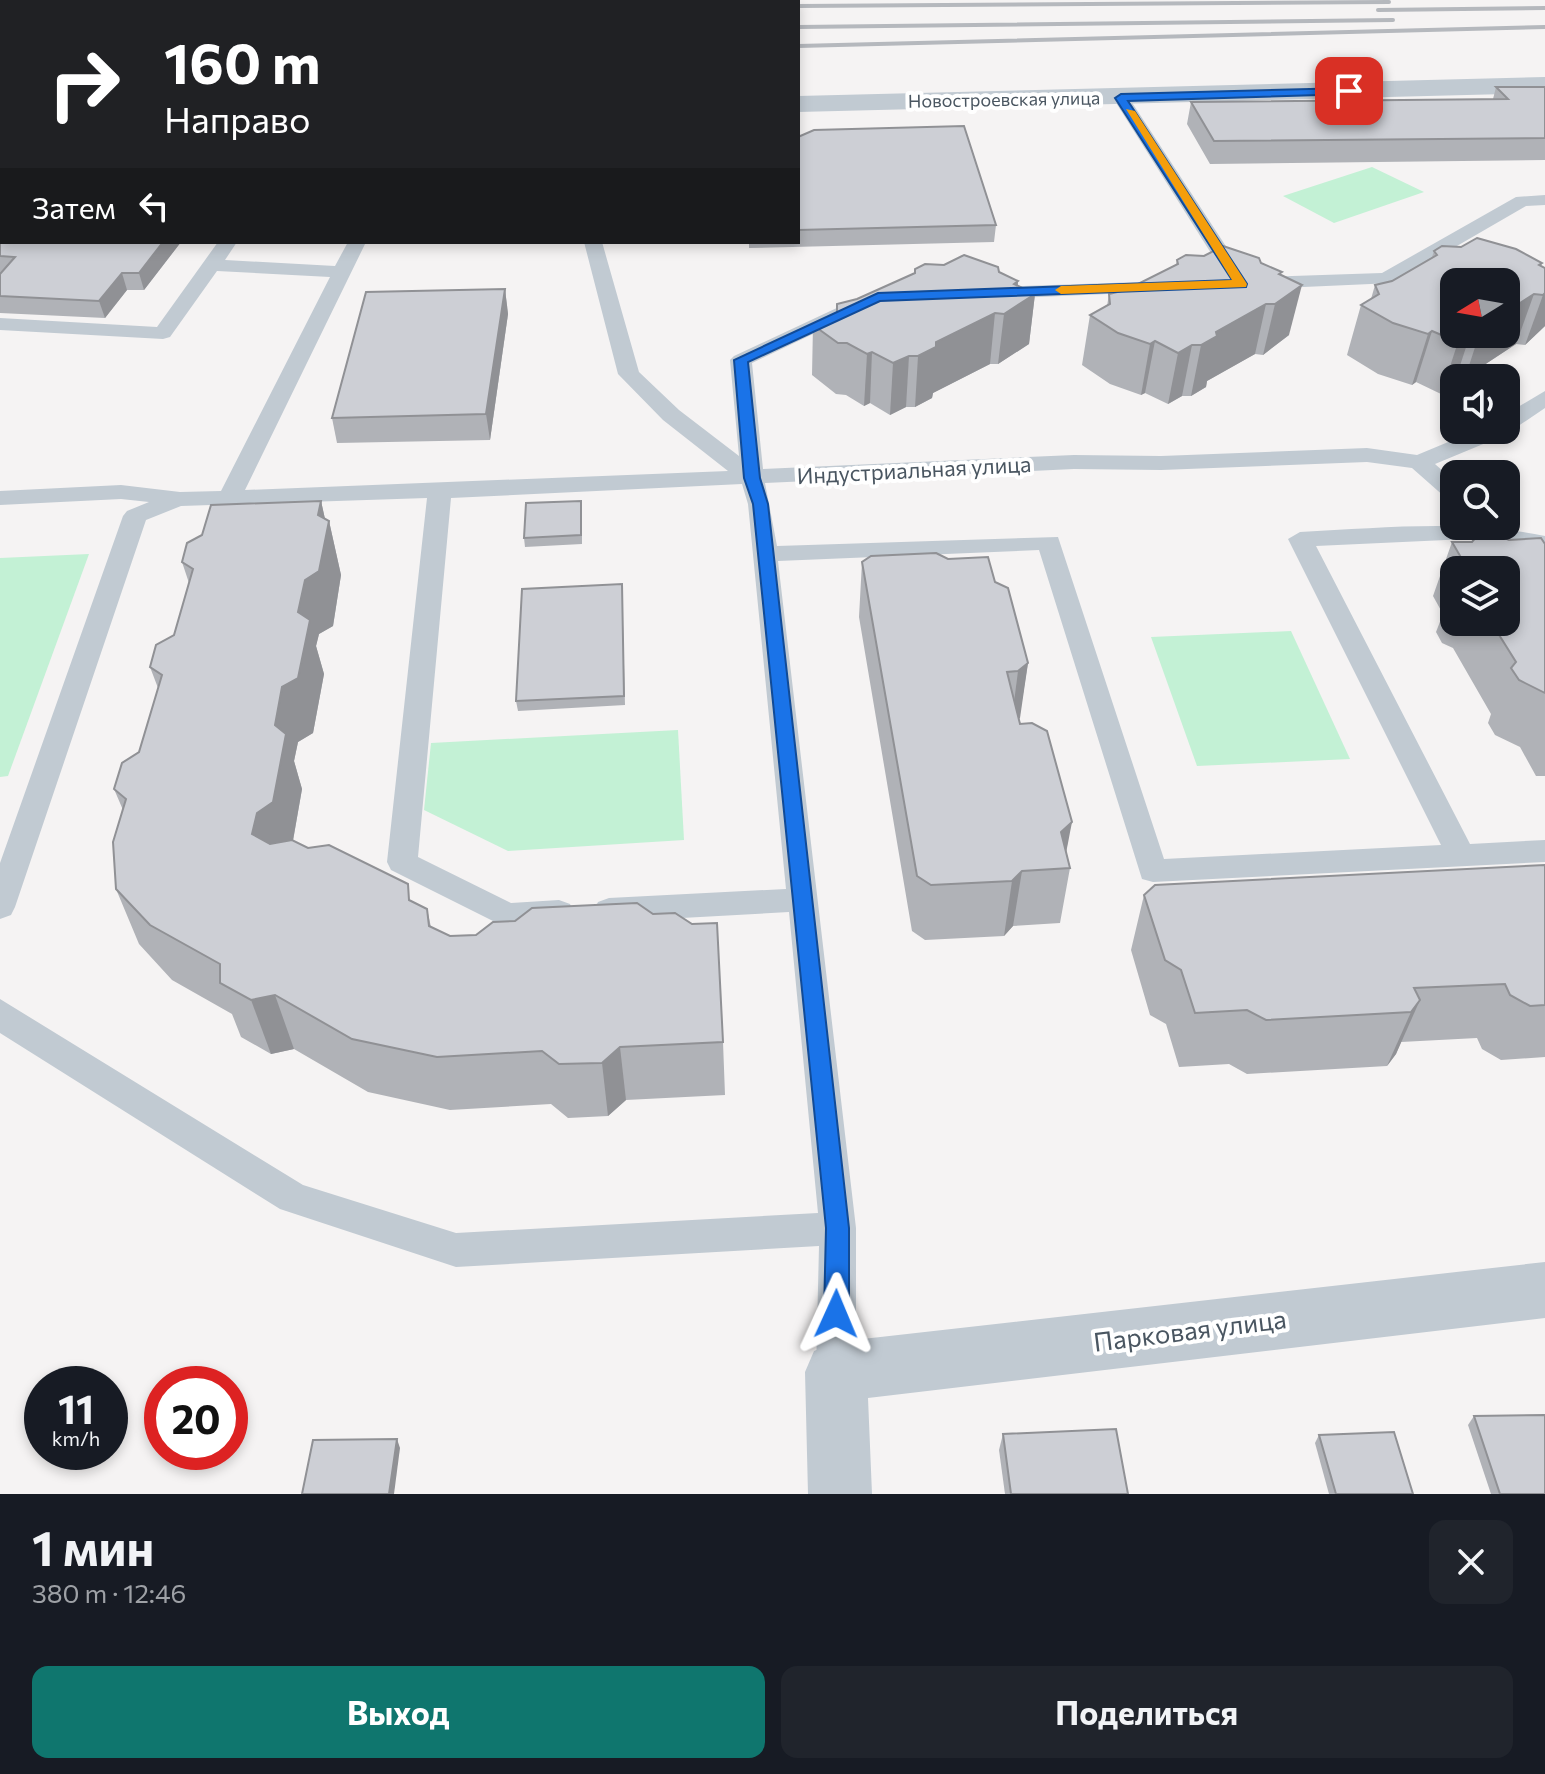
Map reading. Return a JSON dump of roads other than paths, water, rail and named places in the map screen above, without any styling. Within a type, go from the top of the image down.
[{"type":"street","name":"Новостроевская улица","points":[[800,104],[1545,85]]},
{"type":"street","name":"Парковая улица","points":[[836,1372],[1545,1290]]},
{"type":"street","points":[[836,1372],[840,1494]]},
{"type":"lane","points":[[1121,98],[1241,284]]},
{"type":"lane","points":[[1212,285],[1386,279],[1522,201],[1545,200]]},
{"type":"lane","points":[[0,324],[163,333],[227,244]]},
{"type":"lane","points":[[230,497],[356,244]]},
{"type":"lane","points":[[594,244],[629,374],[671,415],[752,478]]},
{"type":"lane","points":[[1432,254],[1458,265]]},
{"type":"lane","points":[[211,265],[340,272]]},
{"type":"lane","points":[[977,293],[1183,286]]},
{"type":"lane","points":[[836,1372],[838,1228],[766,554],[760,504],[752,478],[741,360],[864,303]]},
{"type":"lane","points":[[1520,415],[1545,398]]},
{"type":"lane","name":"Индустриальная улица","points":[[180,499],[440,491],[1074,462],[1161,463],[1367,455],[1419,462],[1463,444]]},
{"type":"lane","points":[[1419,462],[1440,481]]},
{"type":"lane","points":[[440,491],[402,862],[508,915],[803,900]]},
{"type":"lane","points":[[0,498],[121,492],[180,499]]},
{"type":"lane","points":[[0,907],[135,516],[180,499]]},
{"type":"lane","points":[[1440,531],[1300,539],[1461,855]]},
{"type":"lane","points":[[1520,537],[1545,543]]},
{"type":"lane","points":[[766,554],[1049,542],[1153,871],[1545,851]]},
{"type":"lane","points":[[0,1012],[1,1017],[293,1198],[456,1250],[838,1228]]},
{"type":"railway","points":[[800,6],[1389,2]]},
{"type":"railway","points":[[1378,10],[1545,8]]},
{"type":"railway","points":[[800,27],[1393,20]]},
{"type":"railway","points":[[800,46],[1545,27]]}]
